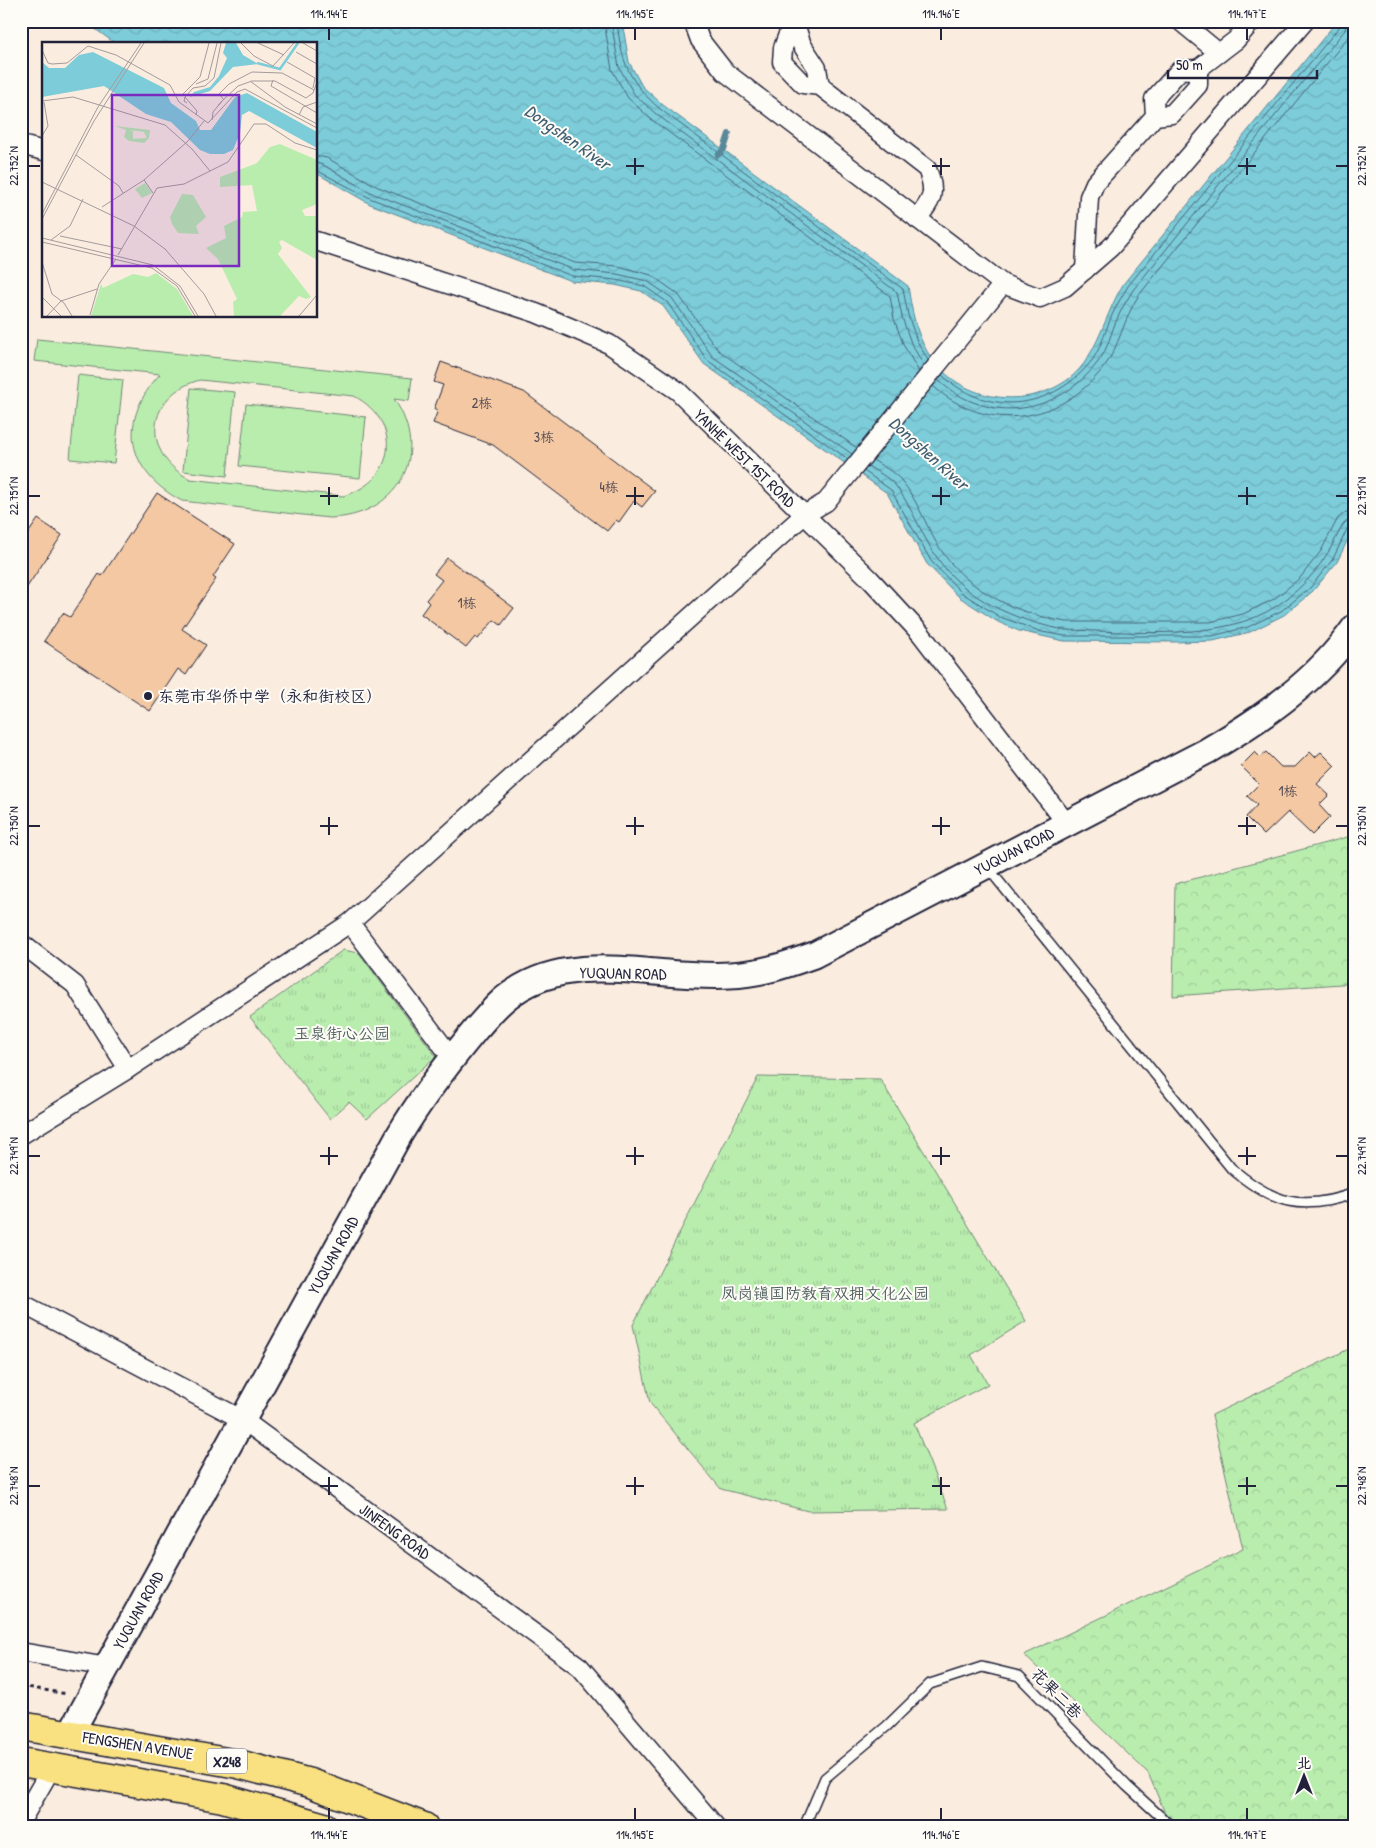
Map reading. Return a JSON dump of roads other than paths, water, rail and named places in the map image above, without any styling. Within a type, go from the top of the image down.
[{"type":"main road","name":"FENGSHEN AVENUE","points":[[21,1726],[212,1758],[286,1776],[358,1800],[424,1827]]},
{"type":"main road","name":"X248","points":[[21,1762],[223,1798],[324,1827]]},
{"type":"street","points":[[693,21],[700,40],[725,72],[1003,284],[1040,298],[1065,287],[1111,248],[1305,21]]},
{"type":"street","points":[[794,21],[783,48],[782,62],[803,84],[820,86],[927,169],[933,183],[932,200],[917,219]]},
{"type":"street","points":[[794,21],[802,44],[817,68],[820,86]]},
{"type":"street","points":[[1180,21],[1219,53]]},
{"type":"street","points":[[1155,116],[1154,99],[1180,70],[1198,69],[1236,40],[1252,21]]},
{"type":"street","points":[[1085,270],[1089,197],[1095,184],[1155,116],[1172,114],[1198,86],[1198,69]]},
{"type":"street","points":[[21,145],[42,150]]},
{"type":"street","name":"YANHE WEST 1ST ROAD","points":[[318,243],[536,313],[609,344],[678,391],[870,579],[921,634],[1067,824]]},
{"type":"street","points":[[21,1135],[128,1069],[350,923],[804,515],[826,502],[1003,284]]},
{"type":"street","name":"YUQUAN ROAD","points":[[70,1734],[398,1137],[423,1096],[452,1058],[493,1010],[513,992],[536,980],[564,972],[593,969],[720,976],[760,973],[814,954],[1067,824],[1255,723],[1324,666],[1355,627]]},
{"type":"street","points":[[350,923],[452,1058]]},
{"type":"street","points":[[21,943],[75,984],[128,1069]]},
{"type":"street","name":"JINFENG ROAD","points":[[21,1303],[243,1420],[580,1666],[716,1827]]},
{"type":"street","points":[[21,1652],[107,1666]]},
{"type":"street","points":[[21,1821],[52,1768]]},
{"type":"lane","points":[[986,866],[1231,1168],[1253,1187],[1279,1199],[1306,1204],[1333,1201],[1355,1193]]},
{"type":"lane","name":"花果二巷","points":[[804,1827],[825,1778],[887,1726],[930,1684],[982,1667],[1019,1676],[1127,1786],[1172,1827]]},
{"type":"water","name":"Dongshen River","points":[[84,21],[622,21],[629,62],[642,86],[663,105],[908,286],[920,337],[936,364],[950,377],[966,387],[983,394],[1000,397],[1019,397],[1037,394],[1054,388],[1080,369],[1088,358],[1124,283],[1337,21],[1355,21],[1355,525],[1337,562],[1313,591],[1284,615],[1250,632],[1213,641],[1175,642],[1064,641],[1019,631],[998,622],[959,597],[927,564],[887,493],[704,364],[663,306],[641,291],[615,285],[571,281],[370,204],[318,174],[318,42],[113,42]]},
{"type":"waterway","points":[[718,155],[724,149],[729,134]]},
{"type":"place","name":"东莞市华侨中学（永和街校区）","points":[[148,696]]},
{"type":"park label","name":"玉泉街心公园","points":[[342,1033]]},
{"type":"park label","name":"凤岗镇国防教育双拥文化公园","points":[[825,1293]]}]
